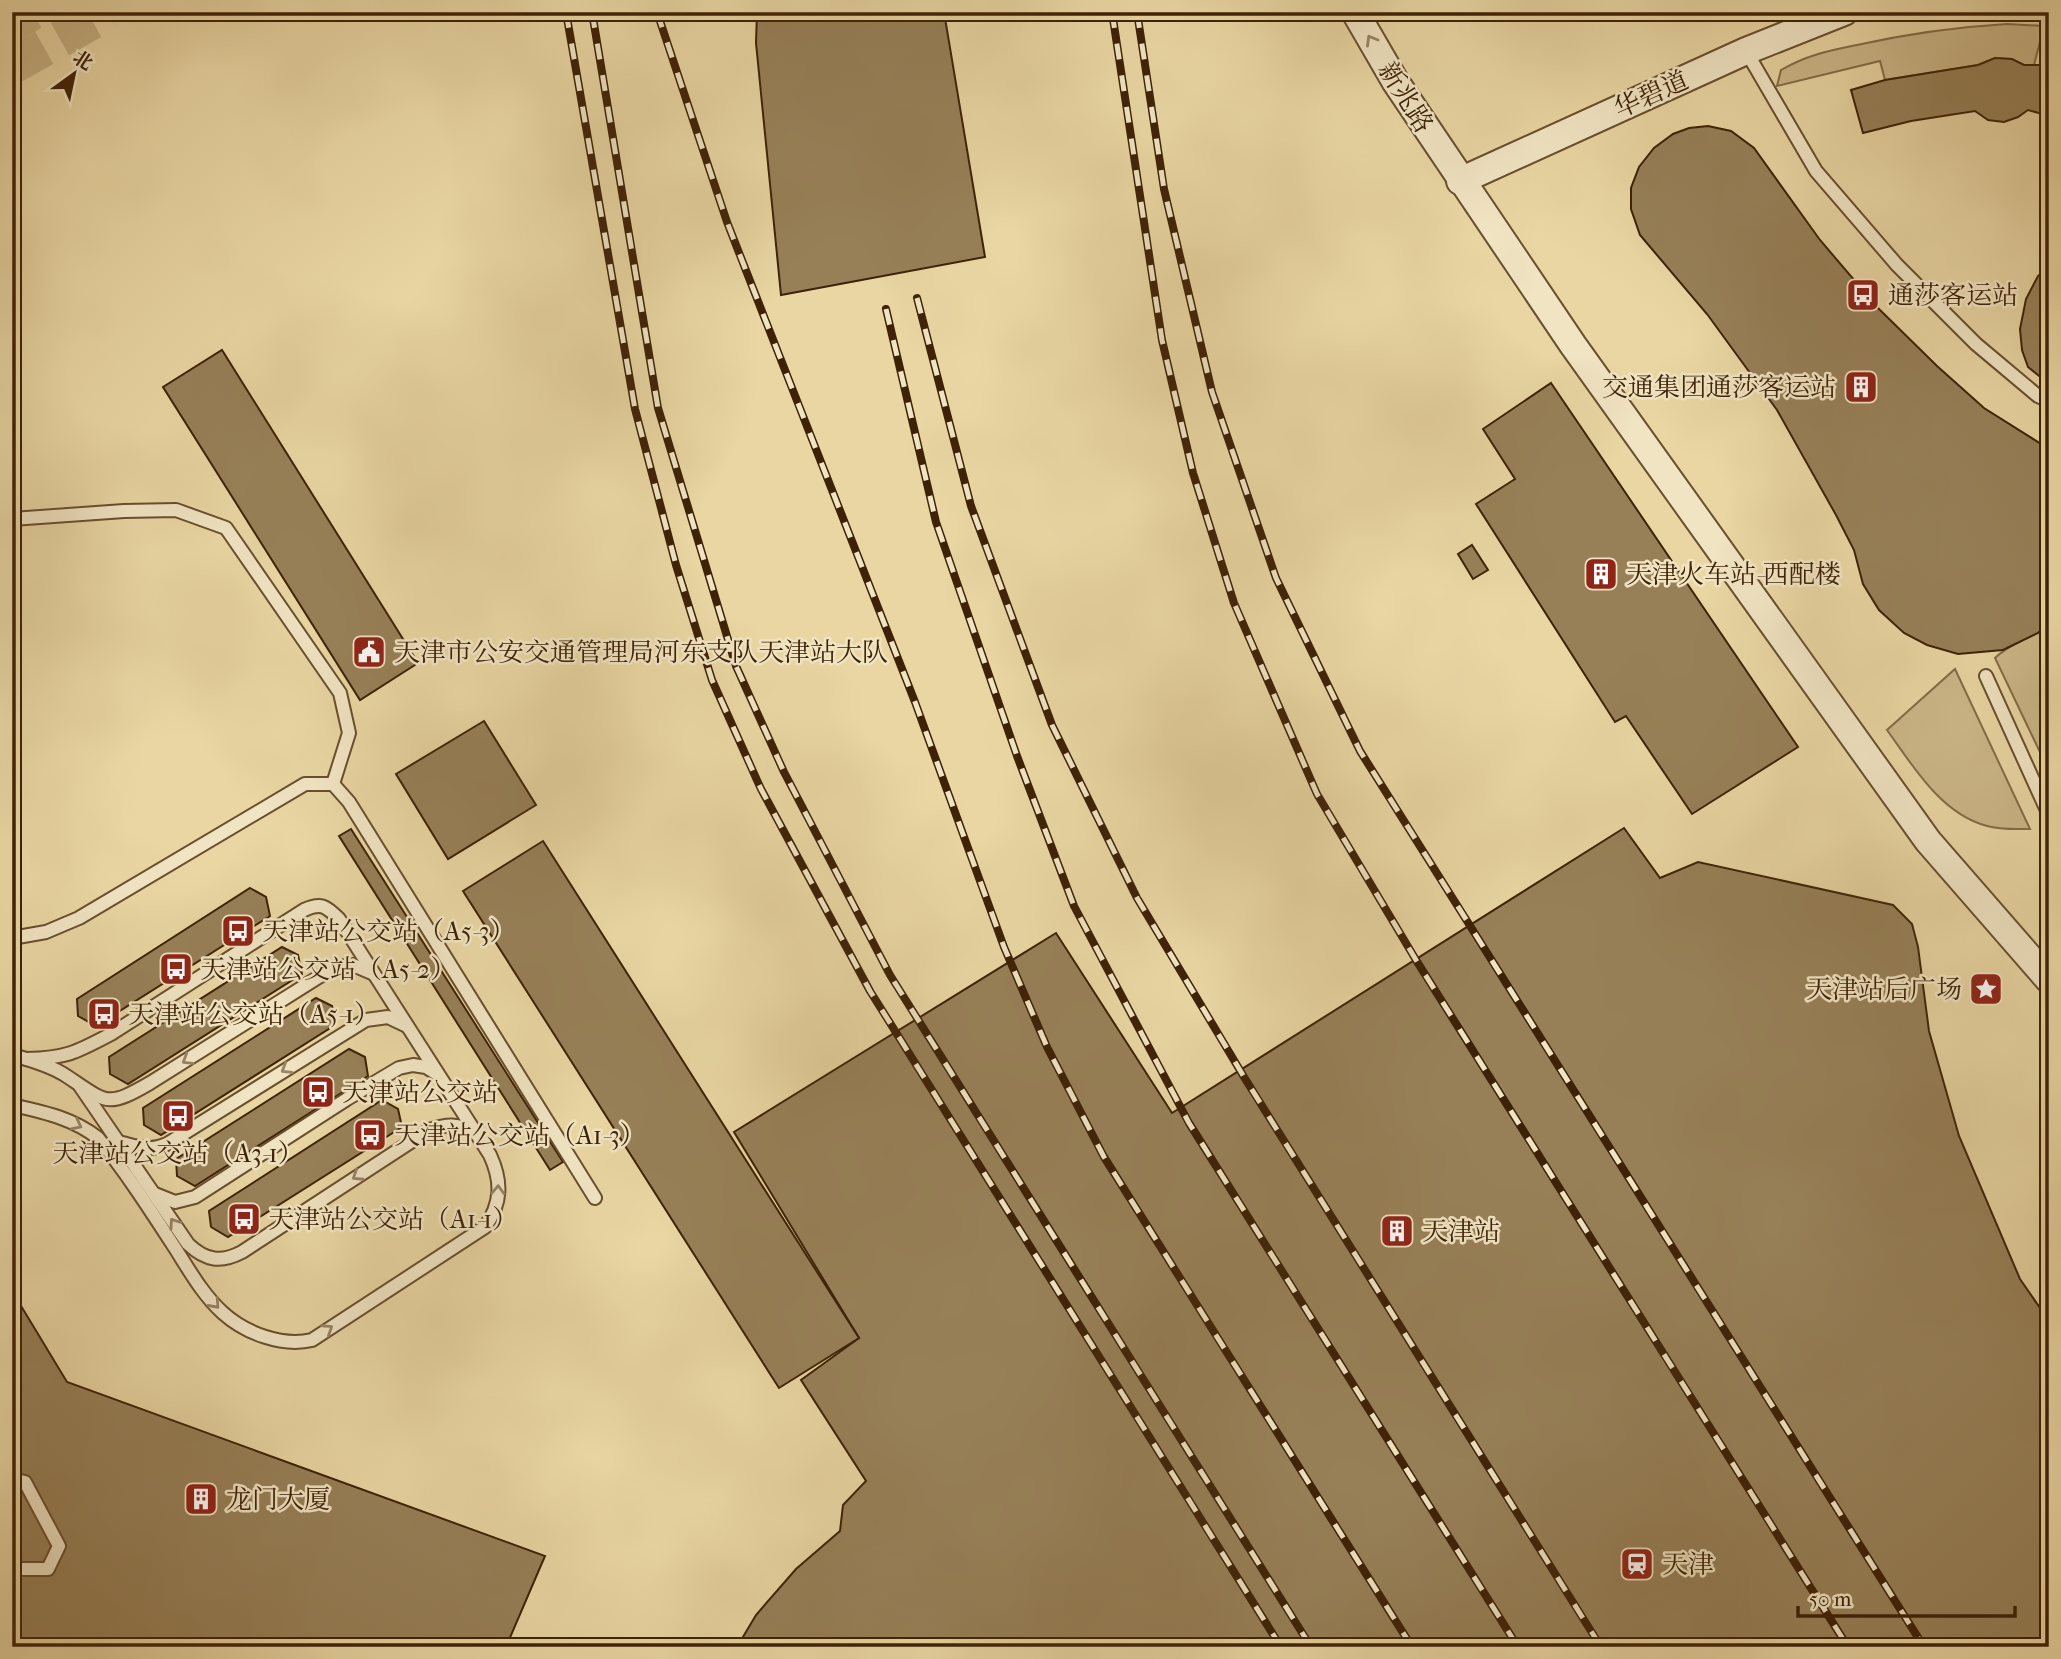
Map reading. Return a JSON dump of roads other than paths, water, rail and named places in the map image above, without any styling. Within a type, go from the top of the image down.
[{"type":"street","name":"新兆路","points":[[1355,12],[1395,81],[1573,345],[1927,841],[2049,980]]},
{"type":"street","name":"华碧道","points":[[1460,180],[1746,51],[1842,12]]},
{"type":"lane","points":[[1746,51],[1825,182],[1897,264],[1976,344],[2038,396],[2049,401]]},
{"type":"lane","points":[[12,519],[176,510],[226,528],[341,693],[349,733],[333,784]]},
{"type":"lane","points":[[1986,676],[2049,815]]},
{"type":"lane","points":[[12,938],[46,932],[79,918],[305,784],[333,784],[349,802],[596,1198]]},
{"type":"lane","points":[[12,1105],[76,1123],[98,1138],[195,1280],[222,1312],[265,1336],[299,1343],[312,1340],[485,1227],[494,1215],[499,1182],[497,1170],[478,1135],[339,919],[324,906],[315,905],[82,1049],[54,1059],[27,1059]]},
{"type":"lane","points":[[12,1055],[66,1076],[99,1097],[109,1100],[126,1097],[332,968],[352,965],[374,974]]},
{"type":"lane","points":[[119,1142],[145,1149],[156,1149],[167,1144],[366,1020],[388,1017],[408,1026]]},
{"type":"lane","points":[[155,1194],[175,1202],[195,1197],[399,1068],[413,1065],[439,1075]]},
{"type":"lane","points":[[80,1086],[188,1244],[198,1253],[218,1260],[230,1258],[429,1130],[453,1124],[478,1135]]},
{"type":"lane","points":[[12,1479],[25,1482],[59,1546],[48,1569],[12,1569]]},
{"type":"tunnel","points":[[12,24],[32,12]]},
{"type":"tunnel","points":[[12,66],[108,12]]},
{"type":"railway","points":[[566,12],[635,409],[676,565],[712,680],[761,789],[870,991],[1281,1647]]},
{"type":"railway","points":[[592,12],[658,408],[736,666],[784,772],[890,975],[1311,1647]]},
{"type":"railway","points":[[657,12],[727,222],[915,702],[1004,947],[1047,1047],[1104,1157],[1412,1647]]},
{"type":"railway","points":[[1112,12],[1162,340],[1193,473],[1234,603],[1317,794],[1416,960],[1848,1647]]},
{"type":"railway","points":[[1137,12],[1164,189],[1212,392],[1276,578],[1360,751],[1924,1647]]},
{"type":"railway","points":[[917,298],[971,506],[1052,725],[1137,898],[1244,1077],[1601,1647]]},
{"type":"railway","points":[[886,309],[936,522],[1017,756],[1074,906],[1189,1123],[1518,1647]]},
{"type":"place","name":"通莎客运站","points":[[1863,295]]},
{"type":"place","name":"交通集团通莎客运站","points":[[1861,387]]},
{"type":"place","name":"天津火车站-西配楼","points":[[1601,574]]},
{"type":"place","name":"天津市公安交通管理局河东支队天津站大队","points":[[369,652]]},
{"type":"place","name":"天津站公交站（A5-3）","points":[[238,931]]},
{"type":"place","name":"天津站公交站（A5-2）","points":[[176,969]]},
{"type":"place","name":"天津站后广场","points":[[1986,989]]},
{"type":"place","name":"天津站公交站（A5-1）","points":[[104,1014]]},
{"type":"place","name":"天津站公交站","points":[[318,1092]]},
{"type":"place","name":"天津站公交站（A3-1）","points":[[178,1116]]},
{"type":"place","name":"天津站公交站（A1-3）","points":[[370,1135]]},
{"type":"place","name":"天津站公交站（A1-1）","points":[[244,1219]]},
{"type":"place","name":"天津站","points":[[1397,1231]]},
{"type":"place","name":"龙门大厦","points":[[201,1499]]},
{"type":"place","name":"天津","points":[[1637,1564]]}]
